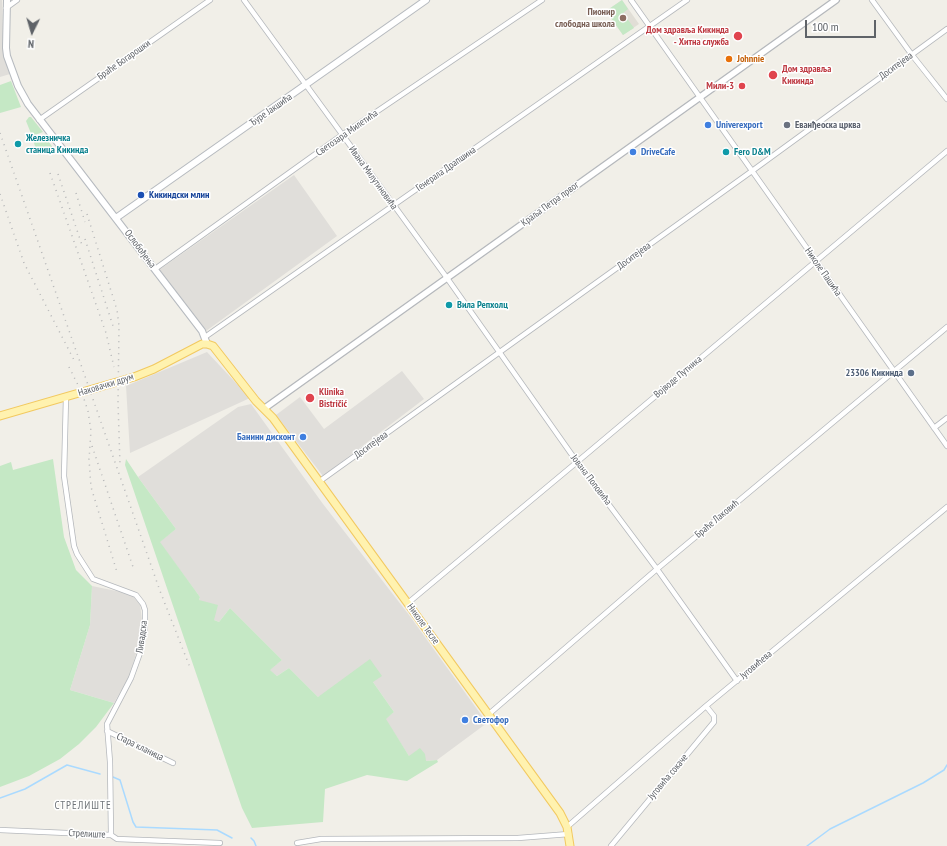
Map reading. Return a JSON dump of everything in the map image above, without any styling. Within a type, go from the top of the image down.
[{"type":"main road","name":"Ослобођења","points":[[7,0],[7,56],[18,86],[28,104],[155,269],[206,340],[213,346],[256,401],[265,408]]},
{"type":"main road","name":"Ђуре Јакшића","points":[[116,218],[426,0]]},
{"type":"main road","name":"Наковачки друм","points":[[0,414],[134,377],[154,369],[202,344],[206,340]]},
{"type":"main road","name":"Николе Тесле","points":[[265,408],[320,481],[560,813],[567,827],[570,846]]},
{"type":"street","points":[[6,8],[18,0]]},
{"type":"street","name":"Браће Богарошки","points":[[39,120],[210,0]]},
{"type":"street","name":"Ивана Милутиновића","points":[[244,0],[447,278]]},
{"type":"street","name":"Светозара Милетића","points":[[155,269],[342,136],[542,0]]},
{"type":"street","name":"Николе Пашића","points":[[631,0],[947,446]]},
{"type":"street","name":"Генерала Драпшина","points":[[206,340],[393,206],[687,0]]},
{"type":"street","name":"Краља Петра првог","points":[[265,408],[836,0]]},
{"type":"street","points":[[872,0],[912,55],[947,99]]},
{"type":"street","name":"Доситејева","points":[[320,481],[947,30]]},
{"type":"street","name":"Војводе Путника","points":[[408,603],[947,151]]},
{"type":"street","name":"Јована Поповића","points":[[447,278],[577,462],[657,569],[737,681]]},
{"type":"street","name":"Браће Лаковић","points":[[489,714],[657,569],[947,327]]},
{"type":"street","name":"Ливадска","points":[[66,397],[64,476],[74,546],[77,554],[93,579],[136,595],[145,610],[145,628],[140,653],[132,678],[107,724],[110,762],[111,835]]},
{"type":"street","points":[[934,428],[947,418]]},
{"type":"street","name":"Југовићева","points":[[567,827],[706,706],[947,507]]},
{"type":"street","name":"Југовића сокаче","points":[[611,846],[714,722],[714,716],[706,706]]},
{"type":"street","name":"Стара кланица","points":[[107,731],[173,763]]},
{"type":"street","name":"Стрелиште","points":[[0,830],[111,835],[117,839],[220,843]]},
{"type":"street","points":[[297,842],[321,839],[518,838],[569,834]]},
{"type":"shaded area","points":[[0,0],[2,0],[3,51],[10,74],[0,77]]},
{"type":"shaded area","name":"Пионир слободна школа","points":[[622,0],[639,24],[623,35],[606,11]]},
{"type":"shaded area","points":[[294,175],[337,236],[206,331],[159,270]]},
{"type":"shaded area","points":[[207,352],[250,398],[130,453],[126,386]]},
{"type":"shaded area","points":[[402,371],[424,399],[323,476],[276,415],[300,397],[324,429]]},
{"type":"shaded area","points":[[251,404],[323,504],[409,615],[487,723],[437,760],[426,761],[409,756],[385,719],[394,712],[373,682],[318,697],[289,668],[277,676],[269,670],[282,660],[230,608],[219,622],[214,620],[199,600],[200,597],[159,542],[176,529],[138,477],[238,407]]},
{"type":"shaded area","points":[[92,586],[131,594],[140,604],[143,629],[130,675],[114,703],[70,690],[90,625]]},
{"type":"green space","name":"Пионир слободна школа","points":[[622,0],[628,9],[623,13],[634,28],[623,35],[606,11]]},
{"type":"green space","points":[[11,81],[21,107],[0,113],[0,85]]},
{"type":"green space","points":[[29,117],[31,117],[43,132],[32,136],[26,121]]},
{"type":"green space","points":[[45,136],[53,148],[53,151],[38,155],[33,140]]},
{"type":"green space","points":[[53,459],[64,537],[76,570],[92,586],[90,625],[70,690],[114,703],[96,727],[79,744],[60,759],[29,776],[0,787],[0,466],[11,462],[13,470]]},
{"type":"green space","points":[[126,459],[176,529],[160,542],[200,597],[199,600],[218,605],[214,620],[219,622],[230,608],[282,660],[270,670],[277,676],[289,668],[318,697],[370,659],[382,676],[373,682],[394,712],[386,719],[409,756],[420,748],[425,754],[426,761],[437,760],[438,762],[407,781],[367,775],[325,789],[323,822],[252,828],[242,808],[125,465]]},
{"type":"waterway","points":[[0,798],[25,789],[67,765],[100,774]]},
{"type":"waterway","points":[[807,846],[830,829],[923,783],[944,770],[947,765]]},
{"type":"waterway","points":[[113,777],[120,780],[133,822],[136,827],[217,830],[232,838]]},
{"type":"waterway","points":[[251,838],[256,846]]},
{"type":"railway","points":[[0,133],[160,591],[191,670]]},
{"type":"railway","points":[[50,173],[106,333],[114,367]]},
{"type":"railway","points":[[58,174],[83,248]]},
{"type":"railway","points":[[76,193],[85,222]]},
{"type":"railway","points":[[0,194],[24,263],[74,360]]},
{"type":"railway","points":[[87,214],[117,310],[119,326],[118,402],[120,465]]},
{"type":"railway","points":[[85,239],[113,326]]},
{"type":"railway","points":[[69,367],[82,393],[88,411],[91,431],[89,459],[91,487],[117,572]]},
{"type":"railway","points":[[92,446],[133,567]]},
{"type":"place","name":"Пионир слободна школа","points":[[623,18]]},
{"type":"place","name":"Дом здравља Кикинда - Хитна служба","points":[[738,36]]},
{"type":"place","name":"Johnnie","points":[[729,59]]},
{"type":"place","name":"Дом здравља Кикинда","points":[[773,75]]},
{"type":"place","name":"Мили-3","points":[[742,86]]},
{"type":"place","name":"Univerexport","points":[[708,125]]},
{"type":"place","name":"Еванђеоска црква","points":[[787,125]]},
{"type":"place","name":"Железничка станица Кикинда","points":[[18,144]]},
{"type":"place","name":"DriveCafe","points":[[633,152]]},
{"type":"place","name":"Fero D&M","points":[[726,152]]},
{"type":"place","name":"Кикиндски млин","points":[[141,195]]},
{"type":"place","name":"Вила Репхолц","points":[[449,305]]},
{"type":"place","name":"23306 Кикинда","points":[[911,373]]},
{"type":"place","name":"Klinika Bistričić","points":[[310,398]]},
{"type":"place","name":"Банини дисконт","points":[[303,437]]},
{"type":"place","name":"Светофор","points":[[465,720]]},
{"type":"district","name":"СТРЕЛИШТЕ","points":[[83,806]]}]
